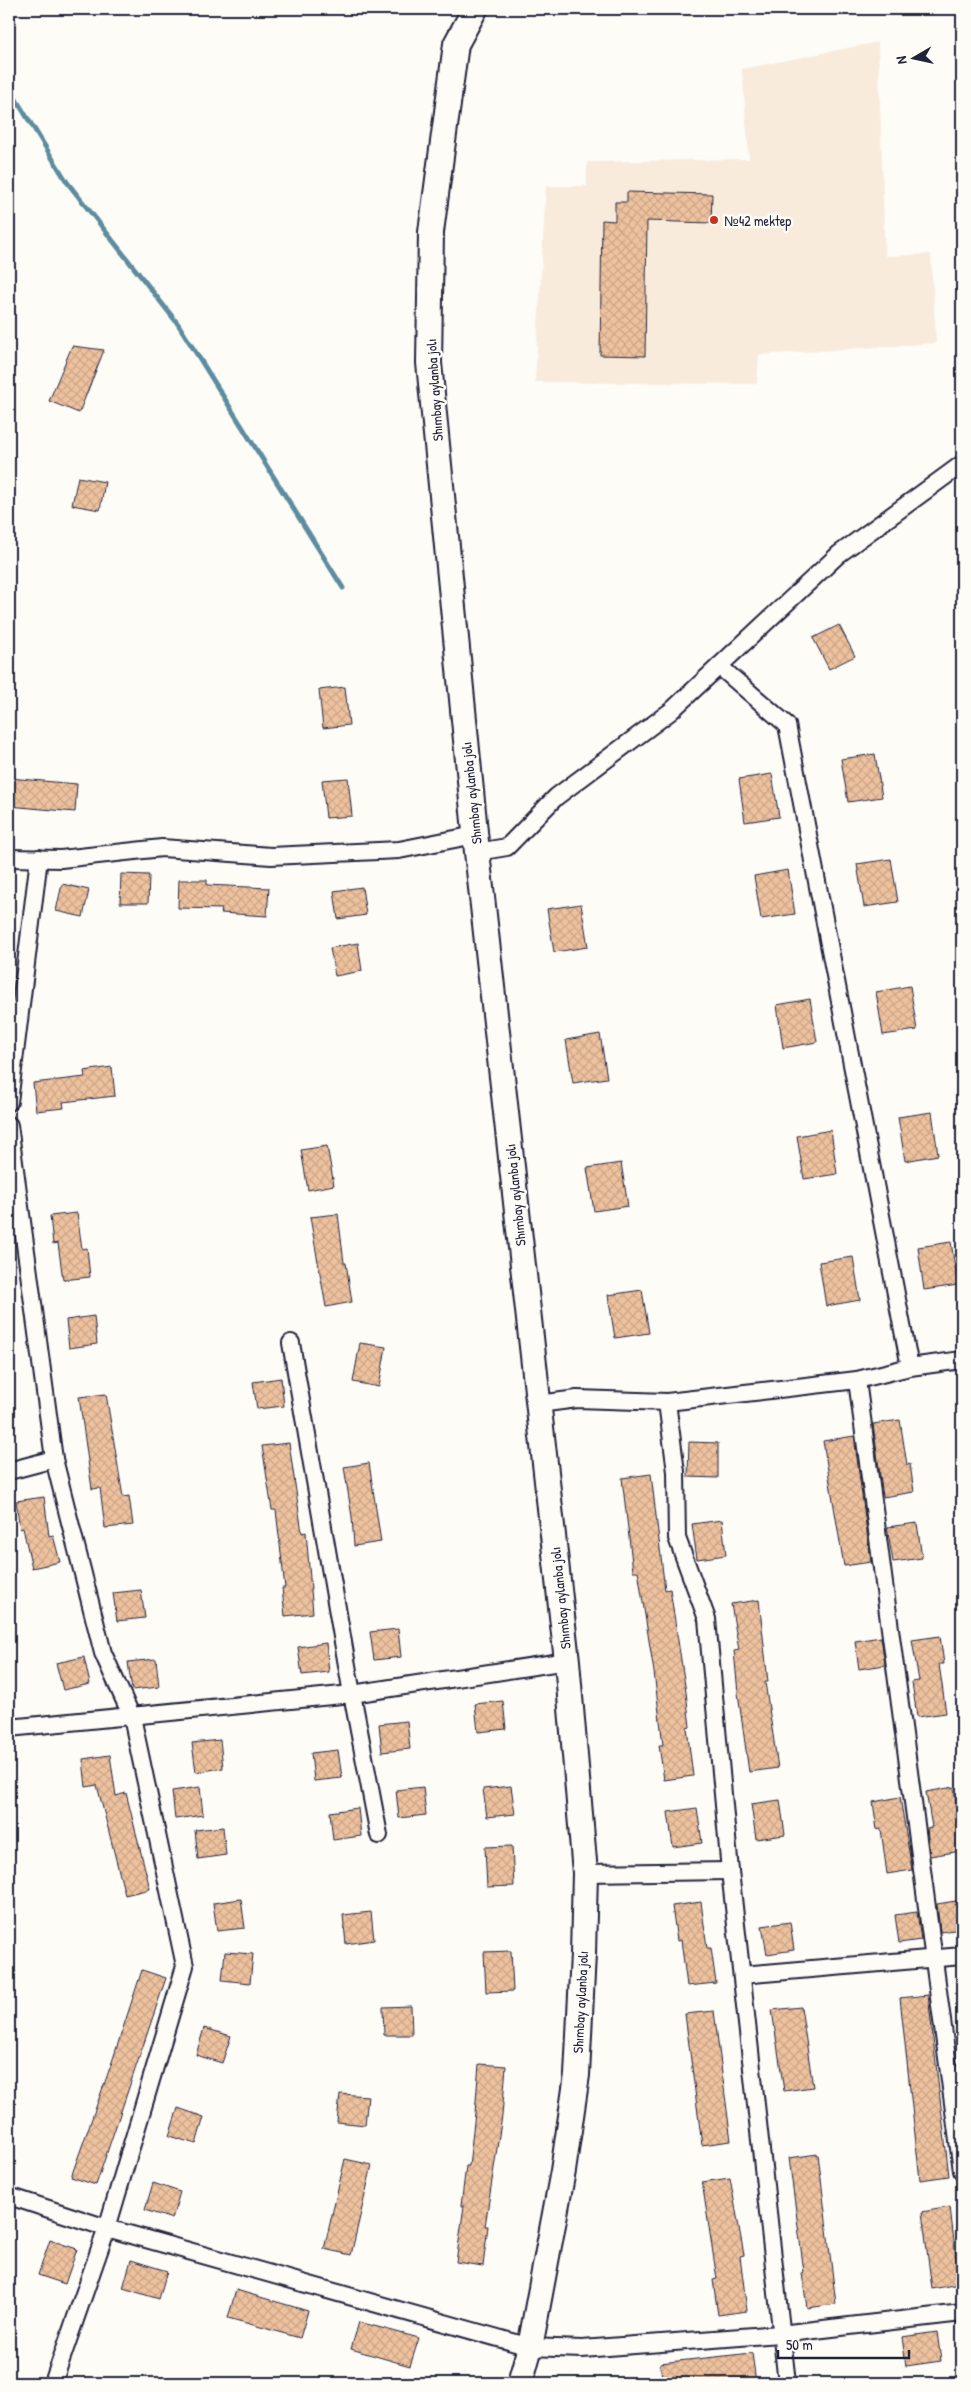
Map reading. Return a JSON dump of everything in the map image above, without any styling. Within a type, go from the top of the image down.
[{"type":"main road","name":"Shımbay aylanba jolı","points":[[475,9],[456,44],[431,232],[429,363],[476,844],[567,1661],[585,1873],[583,1954],[576,2074],[563,2171],[530,2347],[520,2383]]},
{"type":"street","points":[[9,858],[61,859],[162,848],[271,856],[476,844],[508,847],[556,797],[671,711],[839,554],[962,464]]},
{"type":"street","points":[[719,666],[787,725],[910,1367]]},
{"type":"street","points":[[9,1102],[39,858]]},
{"type":"street","points":[[9,1125],[54,1459],[103,1653],[132,1717],[185,1966],[107,2228],[53,2383]]},
{"type":"street","points":[[291,1344],[352,1694],[379,1835]]},
{"type":"street","points":[[539,1404],[577,1399],[666,1402],[857,1380],[910,1367],[962,1360]]},
{"type":"street","points":[[857,1380],[962,2171]]},
{"type":"street","points":[[666,1402],[676,1472],[677,1538],[707,1619],[730,1871],[780,2334],[787,2383]]},
{"type":"street","points":[[9,1471],[54,1459]]},
{"type":"street","points":[[9,1728],[352,1694],[567,1661]]},
{"type":"street","points":[[585,1873],[730,1871]]},
{"type":"street","points":[[742,1975],[935,1960],[962,1956]]},
{"type":"street","points":[[9,2196],[107,2228],[530,2347],[582,2349],[780,2334],[962,2313]]},
{"type":"shaded area","name":"№42 mektep","points":[[878,42],[885,256],[931,254],[936,343],[759,355],[757,384],[535,382],[546,186],[587,186],[587,162],[749,159],[742,69]]},
{"type":"building","points":[[627,192],[712,194],[711,223],[647,221],[645,356],[600,355],[602,220],[615,221],[615,202],[627,202]]},
{"type":"building","points":[[72,346],[104,350],[79,413],[49,401]]},
{"type":"building","points":[[78,477],[105,482],[100,510],[72,505]]},
{"type":"building","points":[[839,625],[855,656],[829,669],[813,638]]},
{"type":"building","points":[[345,687],[349,725],[323,728],[319,690]]},
{"type":"building","points":[[875,754],[882,797],[848,802],[841,759]]},
{"type":"building","points":[[772,774],[779,817],[745,822],[739,779]]},
{"type":"building","points":[[9,778],[77,784],[75,812],[9,806]]},
{"type":"building","points":[[348,778],[352,816],[326,818],[322,780]]},
{"type":"building","points":[[891,859],[898,902],[864,907],[857,864]]},
{"type":"building","points":[[788,870],[795,914],[761,919],[754,876]]},
{"type":"building","points":[[121,874],[149,875],[148,903],[120,903]]},
{"type":"building","points":[[179,880],[207,880],[207,885],[269,888],[267,916],[221,913],[222,909],[178,908]]},
{"type":"building","points":[[62,884],[89,890],[83,917],[56,911]]},
{"type":"building","points":[[362,887],[366,915],[338,919],[334,891]]},
{"type":"building","points":[[581,904],[588,947],[554,952],[547,909]]},
{"type":"building","points":[[358,943],[362,971],[335,976],[330,948]]},
{"type":"building","points":[[910,986],[917,1030],[883,1035],[876,992]]},
{"type":"building","points":[[810,999],[817,1042],[783,1048],[777,1005]]},
{"type":"building","points":[[600,1034],[607,1078],[573,1083],[566,1040]]},
{"type":"building","points":[[112,1067],[115,1096],[63,1102],[64,1108],[36,1111],[33,1083],[85,1077],[84,1071]]},
{"type":"building","points":[[932,1112],[938,1155],[905,1161],[898,1117]]},
{"type":"building","points":[[831,1130],[837,1174],[804,1179],[797,1136]]},
{"type":"building","points":[[327,1146],[334,1185],[308,1190],[301,1150]]},
{"type":"building","points":[[621,1163],[628,1206],[594,1211],[587,1168]]},
{"type":"building","points":[[77,1213],[82,1249],[87,1248],[90,1277],[63,1280],[58,1243],[53,1244],[50,1216]]},
{"type":"building","points":[[338,1214],[344,1263],[346,1263],[352,1302],[326,1307],[310,1217]]},
{"type":"building","points":[[951,1242],[958,1285],[924,1290],[918,1247]]},
{"type":"building","points":[[853,1257],[860,1300],[826,1306],[819,1262]]},
{"type":"building","points":[[642,1290],[649,1333],[615,1338],[608,1295]]},
{"type":"building","points":[[94,1316],[97,1344],[69,1348],[66,1320]]},
{"type":"building","points":[[360,1343],[386,1347],[379,1387],[353,1382]]},
{"type":"building","points":[[281,1378],[284,1406],[257,1409],[253,1382]]},
{"type":"building","points":[[106,1394],[123,1497],[129,1496],[133,1525],[105,1528],[100,1488],[92,1489],[79,1397]]},
{"type":"building","points":[[900,1420],[907,1465],[910,1464],[914,1492],[883,1497],[873,1424]]},
{"type":"building","points":[[854,1436],[871,1562],[844,1566],[823,1441]]},
{"type":"building","points":[[689,1442],[718,1443],[718,1478],[688,1477]]},
{"type":"building","points":[[289,1443],[302,1533],[306,1532],[313,1613],[285,1616],[282,1588],[285,1588],[276,1510],[272,1510],[262,1446]]},
{"type":"building","points":[[369,1463],[381,1542],[354,1546],[352,1517],[344,1467]]},
{"type":"building","points":[[651,1474],[665,1590],[670,1589],[686,1692],[690,1727],[687,1728],[693,1776],[664,1780],[659,1745],[663,1745],[654,1672],[638,1571],[633,1571],[622,1478]]},
{"type":"building","points":[[44,1497],[49,1536],[53,1535],[60,1562],[32,1568],[23,1528],[20,1529],[16,1501]]},
{"type":"building","points":[[722,1520],[726,1555],[697,1559],[692,1524]]},
{"type":"building","points":[[917,1523],[922,1558],[893,1562],[887,1527]]},
{"type":"building","points":[[141,1590],[145,1618],[117,1621],[113,1593]]},
{"type":"building","points":[[759,1600],[768,1682],[765,1682],[778,1768],[749,1772],[734,1651],[739,1650],[731,1604]]},
{"type":"building","points":[[398,1629],[401,1657],[374,1660],[370,1632]]},
{"type":"building","points":[[940,1636],[944,1664],[939,1664],[946,1713],[917,1717],[912,1682],[919,1681],[912,1640]]},
{"type":"building","points":[[881,1637],[885,1665],[859,1669],[855,1641]]},
{"type":"building","points":[[326,1643],[329,1672],[302,1675],[298,1647]]},
{"type":"building","points":[[84,1657],[90,1684],[63,1690],[56,1663]]},
{"type":"building","points":[[156,1659],[159,1687],[132,1690],[128,1662]]},
{"type":"building","points":[[503,1701],[506,1729],[478,1732],[475,1704]]},
{"type":"building","points":[[407,1721],[410,1749],[382,1752],[379,1724]]},
{"type":"building","points":[[220,1740],[223,1768],[196,1772],[192,1743]]},
{"type":"building","points":[[338,1750],[342,1778],[314,1781],[311,1753]]},
{"type":"building","points":[[110,1755],[116,1796],[126,1793],[150,1889],[125,1895],[97,1785],[86,1787],[83,1759]]},
{"type":"building","points":[[511,1786],[515,1814],[487,1817],[483,1789]]},
{"type":"building","points":[[200,1787],[203,1815],[175,1819],[172,1791]]},
{"type":"building","points":[[423,1787],[426,1815],[399,1818],[396,1790]]},
{"type":"building","points":[[954,1787],[961,1851],[930,1856],[927,1828],[932,1827],[926,1792]]},
{"type":"building","points":[[900,1797],[912,1870],[887,1874],[881,1829],[877,1830],[873,1802]]},
{"type":"building","points":[[780,1800],[785,1835],[756,1839],[751,1804]]},
{"type":"building","points":[[358,1808],[361,1836],[333,1840],[330,1812]]},
{"type":"building","points":[[697,1808],[702,1843],[673,1847],[668,1812]]},
{"type":"building","points":[[223,1827],[226,1855],[198,1859],[195,1830]]},
{"type":"building","points":[[512,1846],[514,1886],[487,1887],[485,1847]]},
{"type":"building","points":[[241,1899],[245,1928],[217,1931],[213,1903]]},
{"type":"building","points":[[962,1900],[962,1929],[940,1932],[937,1904]]},
{"type":"building","points":[[701,1902],[707,1948],[711,1948],[716,1983],[687,1986],[681,1940],[677,1941],[672,1906]]},
{"type":"building","points":[[371,1912],[374,1940],[346,1944],[343,1915]]},
{"type":"building","points":[[917,1912],[921,1940],[899,1943],[895,1915]]},
{"type":"building","points":[[790,1922],[794,1950],[767,1954],[762,1926]]},
{"type":"building","points":[[511,1951],[513,1991],[486,1992],[484,1952]]},
{"type":"building","points":[[225,1952],[253,1954],[250,1983],[222,1980]]},
{"type":"building","points":[[142,1970],[166,1978],[96,2185],[71,2177]]},
{"type":"building","points":[[928,1995],[949,2176],[920,2180],[900,1998]]},
{"type":"building","points":[[411,2006],[412,2035],[384,2035],[383,2007]]},
{"type":"building","points":[[801,2007],[813,2087],[784,2091],[772,2010]]},
{"type":"building","points":[[714,2011],[731,2141],[702,2145],[685,2014]]},
{"type":"building","points":[[204,2028],[231,2036],[222,2063],[196,2055]]},
{"type":"building","points":[[479,2064],[506,2066],[502,2116],[485,2226],[488,2226],[483,2266],[456,2262],[464,2206],[461,2206],[466,2166],[469,2166]]},
{"type":"building","points":[[340,2094],[368,2096],[365,2125],[337,2122]]},
{"type":"building","points":[[178,2108],[204,2117],[196,2144],[169,2136]]},
{"type":"building","points":[[818,2154],[836,2304],[807,2308],[789,2158]]},
{"type":"building","points":[[345,2159],[372,2165],[351,2255],[324,2249]]},
{"type":"building","points":[[730,2178],[744,2255],[740,2256],[747,2311],[718,2315],[713,2280],[717,2279],[702,2182]]},
{"type":"building","points":[[153,2183],[180,2192],[172,2219],[145,2210]]},
{"type":"building","points":[[950,2207],[959,2284],[932,2289],[922,2212]]},
{"type":"building","points":[[50,2240],[77,2249],[65,2284],[38,2275]]},
{"type":"building","points":[[131,2260],[167,2271],[159,2299],[123,2288]]},
{"type":"building","points":[[236,2290],[308,2311],[300,2338],[228,2318]]},
{"type":"building","points":[[359,2322],[419,2338],[410,2366],[351,2349]]},
{"type":"building","points":[[937,2332],[941,2361],[906,2366],[902,2337]]},
{"type":"building","points":[[752,2353],[756,2382],[663,2383],[660,2363]]},
{"type":"waterway","points":[[9,88],[67,182],[178,324],[343,588]]},
{"type":"place","name":"№42 mektep","points":[[714,220]]}]
